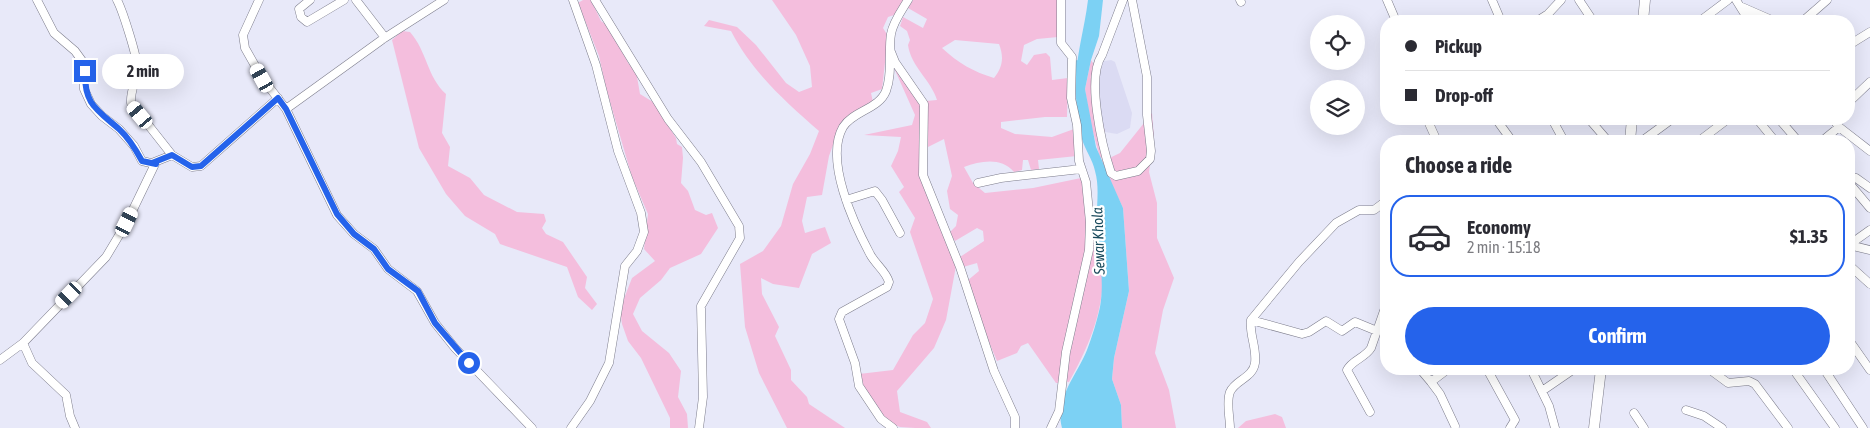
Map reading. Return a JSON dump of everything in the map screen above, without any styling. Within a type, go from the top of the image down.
[{"type":"main road","points":[[1644,15],[1646,0]]},
{"type":"main road","points":[[1594,428],[1598,375]]},
{"type":"street","points":[[37,0],[54,33],[75,51],[83,62],[84,89],[91,104],[102,116],[119,129],[134,146],[142,161],[156,164]]},
{"type":"street","points":[[117,0],[123,10],[129,40],[136,55],[137,69],[130,93],[131,103],[172,155],[192,167],[201,166],[278,98]]},
{"type":"street","points":[[259,0],[243,35],[245,48],[262,78],[286,109],[337,214],[354,234],[374,249],[388,269],[418,291],[435,323],[455,348],[532,428]]},
{"type":"street","points":[[310,0],[299,9],[301,17],[307,22],[344,0]]},
{"type":"street","points":[[356,0],[383,35],[383,39]]},
{"type":"street","points":[[286,109],[383,39],[444,0]]},
{"type":"street","points":[[571,428],[590,401],[609,363],[625,266],[637,251],[644,232],[641,213],[618,151],[596,65],[573,0]]},
{"type":"street","points":[[595,0],[668,119],[701,162],[739,226],[740,238],[701,306],[703,397],[700,428]]},
{"type":"street","points":[[893,428],[880,419],[859,386],[854,363],[839,318],[842,312],[887,287],[889,282],[888,276],[871,256],[846,200],[838,156],[840,136],[844,125],[880,100],[886,90],[891,50],[891,31],[908,0]]},
{"type":"street","points":[[1051,428],[1059,411],[1066,352],[1089,250],[1090,222],[1086,182],[1079,161],[1076,125],[1070,98],[1072,57],[1061,43],[1061,0]]},
{"type":"street","points":[[1123,0],[1102,55],[1097,62],[1096,73],[1097,107],[1101,130],[1111,173],[1116,176],[1138,171],[1150,159],[1151,151],[1147,115],[1147,77],[1132,0]]},
{"type":"street","points":[[1387,0],[1393,15]]},
{"type":"street","points":[[1492,0],[1498,15]]},
{"type":"street","points":[[1546,15],[1561,0]]},
{"type":"street","points":[[1578,0],[1589,15]]},
{"type":"street","points":[[1708,15],[1728,0]]},
{"type":"street","points":[[1736,0],[1746,15]]},
{"type":"street","points":[[1810,15],[1827,0]]},
{"type":"street","points":[[1742,7],[1760,15]]},
{"type":"street","points":[[1855,41],[1870,32]]},
{"type":"street","points":[[891,50],[895,62],[924,104],[924,176],[960,267],[994,372],[1015,417],[1015,428]]},
{"type":"street","points":[[1855,96],[1870,82]]},
{"type":"street","points":[[1594,125],[1603,135]]},
{"type":"street","points":[[1650,135],[1664,125]]},
{"type":"street","points":[[1707,135],[1720,125]]},
{"type":"street","points":[[1784,125],[1793,135]]},
{"type":"street","points":[[1829,135],[1839,127],[1849,135]]},
{"type":"street","points":[[1855,139],[1870,151]]},
{"type":"street","points":[[156,164],[152,163],[172,155]]},
{"type":"street","points":[[1,357],[23,343],[106,258],[127,222],[156,164]]},
{"type":"street","points":[[978,183],[1001,178],[1082,169]]},
{"type":"street","points":[[1855,178],[1870,188]]},
{"type":"street","points":[[1855,190],[1870,207]]},
{"type":"street","points":[[846,200],[875,191],[900,233]]},
{"type":"street","points":[[1230,428],[1230,393],[1235,385],[1252,372],[1255,364],[1250,328],[1251,320],[1299,262],[1336,224],[1360,210],[1374,210],[1380,206]]},
{"type":"street","points":[[1855,241],[1870,230]]},
{"type":"street","points":[[1855,247],[1870,251]]},
{"type":"street","points":[[1855,270],[1870,284]]},
{"type":"street","points":[[1251,320],[1302,334],[1309,332],[1326,321],[1342,331],[1355,322],[1377,331]]},
{"type":"street","points":[[1370,412],[1347,370],[1368,353],[1380,322]]},
{"type":"street","points":[[23,343],[32,363],[66,395],[70,416],[75,428]]},
{"type":"street","points":[[1855,349],[1870,370]]},
{"type":"street","points":[[1425,375],[1440,394],[1454,426]]},
{"type":"street","points":[[1430,382],[1440,375]]},
{"type":"street","points":[[1490,375],[1515,420],[1510,428]]},
{"type":"street","points":[[1534,375],[1542,391],[1555,428]]},
{"type":"street","points":[[1542,391],[1565,375]]},
{"type":"street","points":[[1717,375],[1728,383],[1749,381],[1755,384],[1788,428]]},
{"type":"street","points":[[1797,375],[1835,428]]},
{"type":"street","points":[[1828,375],[1864,428]]},
{"type":"street","points":[[1686,410],[1704,416],[1722,428]]},
{"type":"street","points":[[1634,413],[1644,428]]},
{"type":"shaded area","points":[[583,0],[591,0],[601,21],[614,31],[628,63],[636,71],[640,94],[653,102],[676,138],[677,144],[682,147],[681,183],[688,191],[695,210],[706,215],[712,213],[718,228],[701,254],[670,268],[661,280],[640,298],[633,314],[642,331],[669,353],[681,371],[678,397],[687,414],[688,428],[670,428],[670,418],[641,358],[628,341],[622,324],[620,309],[632,278],[655,261],[644,249],[648,214],[632,177],[606,88],[599,56],[578,3]]},
{"type":"shaded area","points":[[772,0],[905,0],[897,14],[888,17],[883,28],[888,36],[882,89],[871,93],[873,102],[840,126],[829,156],[822,195],[807,197],[802,221],[805,233],[825,227],[831,243],[812,254],[799,288],[773,284],[761,278],[762,294],[779,327],[775,336],[791,370],[791,380],[807,397],[809,404],[845,428],[787,428],[759,373],[745,327],[740,264],[763,251],[781,226],[793,184],[810,154],[819,131],[759,73],[739,46],[731,31],[704,26],[709,20],[737,27],[756,45],[786,83],[799,92],[812,87],[810,66],[796,35]]},
{"type":"shaded area","points":[[913,0],[1057,0],[1058,37],[1037,39],[1024,45],[1021,61],[1027,65],[1034,55],[1046,53],[1050,57],[1052,80],[1068,78],[1067,117],[1045,117],[1001,122],[1001,128],[1015,134],[1052,137],[1074,129],[1077,156],[1038,160],[1039,169],[1031,170],[1028,160],[1023,160],[1022,170],[1014,172],[1009,167],[997,162],[977,163],[964,167],[973,183],[985,193],[1033,188],[1081,178],[1086,186],[1094,212],[1097,248],[1103,274],[1102,292],[1097,319],[1082,358],[1069,382],[1056,383],[1028,343],[1021,346],[1017,353],[997,361],[981,323],[967,281],[979,271],[977,263],[963,267],[960,257],[984,241],[983,231],[977,228],[955,241],[949,233],[956,226],[958,215],[950,209],[947,191],[952,176],[944,139],[928,147],[926,101],[937,100],[913,60],[908,45],[910,40],[907,31],[900,26],[903,17],[923,28],[927,19],[908,8]],"holes":[[[955,40],[999,44],[1002,62],[994,78],[966,66],[942,48]]]},
{"type":"shaded area","points":[[402,31],[410,32],[416,39],[435,80],[446,94],[442,133],[450,147],[448,166],[470,178],[484,195],[517,212],[544,214],[546,221],[542,228],[546,234],[563,242],[587,277],[585,288],[597,304],[592,310],[578,297],[567,267],[500,244],[495,234],[465,216],[446,194],[419,148],[392,40]]},
{"type":"shaded area","points":[[1091,60],[1097,69],[1098,104],[1105,132],[1101,162],[1090,121],[1085,89]]},
{"type":"shaded area","points":[[1111,60],[1115,62],[1132,113],[1130,128],[1117,134],[1105,132],[1098,104],[1099,62]]},
{"type":"shaded area","points":[[894,68],[920,100],[920,168],[956,266],[946,320],[934,348],[897,391],[900,412],[927,422],[931,428],[900,427],[886,419],[869,398],[859,374],[893,370],[913,335],[925,323],[933,299],[910,232],[915,218],[899,192],[904,187],[891,166],[898,151],[901,137],[864,135],[912,125],[915,115]]},
{"type":"shaded area","points":[[1152,113],[1154,137],[1149,172],[1157,203],[1157,238],[1174,278],[1163,310],[1155,353],[1169,390],[1176,428],[1122,428],[1121,405],[1112,379],[1114,358],[1129,291],[1123,208],[1101,162],[1120,153]]},
{"type":"shaded area","points":[[1275,414],[1282,417],[1286,428],[1238,428],[1246,421]]},
{"type":"water","points":[[1088,0],[1103,0],[1099,36],[1091,60],[1085,89],[1096,147],[1123,208],[1129,291],[1114,358],[1112,379],[1121,405],[1122,428],[1062,428],[1060,417],[1064,397],[1091,340],[1101,297],[1102,276],[1097,224],[1098,190],[1093,163],[1083,143],[1081,134],[1075,86],[1077,61]]},
{"type":"waterway","name":"Sewar Khola","points":[[1076,78],[1077,61]]},
{"type":"route","points":[[85,71],[84,89],[91,104],[102,116],[119,129],[134,146],[142,161],[156,164],[152,163],[172,155],[192,167],[201,166],[278,98],[286,109],[337,214],[354,234],[374,249],[388,269],[418,291],[435,323],[469,363]]}]
